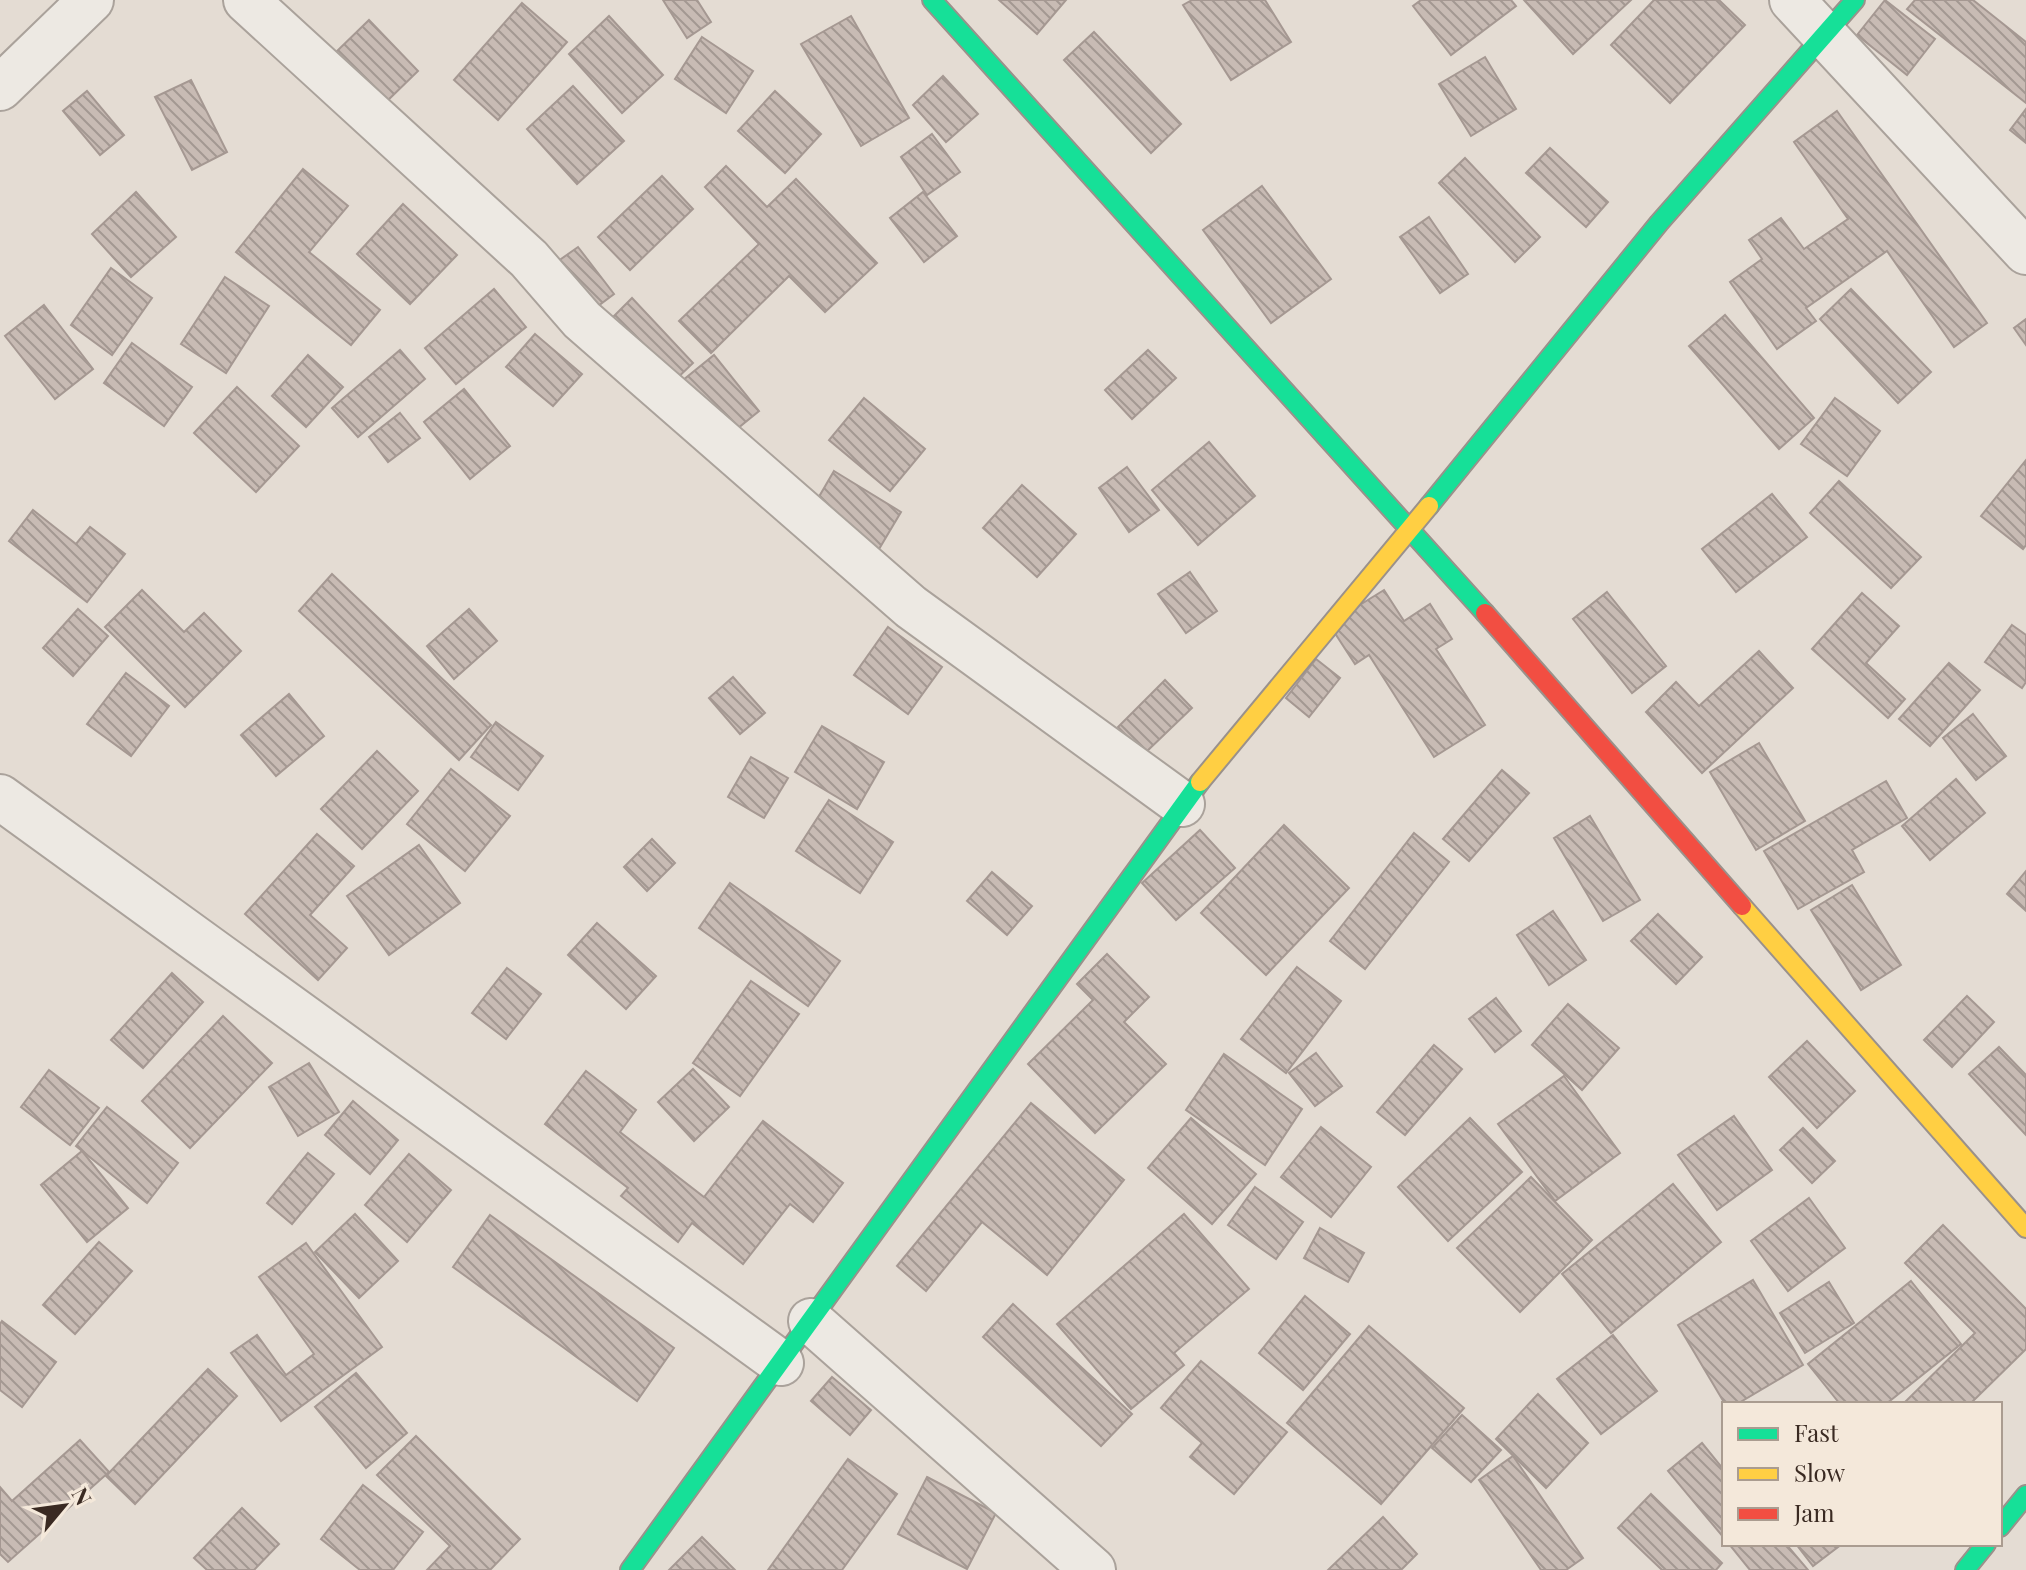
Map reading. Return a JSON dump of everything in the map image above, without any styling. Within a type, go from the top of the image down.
[{"type":"street","points":[[0,88],[91,0]]},
{"type":"street","points":[[246,0],[529,259],[582,320],[911,607],[1182,804]]},
{"type":"street","points":[[932,0],[1411,529],[2026,1228]]},
{"type":"street","points":[[1792,0],[2026,252]]},
{"type":"street","points":[[630,1570],[1182,804],[1411,529],[1659,223],[1855,0]]},
{"type":"street","points":[[0,797],[781,1363]]},
{"type":"street","points":[[811,1321],[1093,1570]]},
{"type":"street","points":[[2002,1525],[2026,1495]]},
{"type":"street","points":[[1965,1570],[1984,1546]]},
{"type":"building","points":[[663,0],[697,0],[711,22],[687,38]]},
{"type":"building","points":[[999,0],[1066,0],[1037,34]]},
{"type":"building","points":[[1192,0],[1265,0],[1291,42],[1231,80],[1183,5]]},
{"type":"building","points":[[1421,0],[1511,0],[1516,6],[1451,55],[1413,6]]},
{"type":"building","points":[[1524,0],[1631,0],[1573,54]]},
{"type":"building","points":[[1654,0],[1719,0],[1745,25],[1670,103],[1611,45]]},
{"type":"building","points":[[1885,0],[1935,39],[1907,75],[1857,35]]},
{"type":"building","points":[[1915,0],[1973,0],[2026,42],[2026,103],[1907,9]]},
{"type":"building","points":[[522,3],[567,42],[498,120],[454,80]]},
{"type":"building","points":[[609,16],[663,75],[622,113],[569,54]]},
{"type":"building","points":[[851,16],[909,118],[861,146],[801,44]]},
{"type":"building","points":[[369,20],[418,71],[384,104],[335,53]]},
{"type":"building","points":[[1094,32],[1181,124],[1151,153],[1064,60]]},
{"type":"building","points":[[702,37],[753,71],[726,113],[675,79]]},
{"type":"building","points":[[1485,57],[1516,109],[1471,136],[1439,84]]},
{"type":"building","points":[[943,76],[978,114],[946,142],[913,105]]},
{"type":"building","points":[[191,80],[227,152],[192,170],[155,97]]},
{"type":"building","points":[[573,86],[624,141],[577,184],[527,129]]},
{"type":"building","points":[[87,91],[124,135],[100,155],[63,111]]},
{"type":"building","points":[[775,91],[821,134],[785,173],[738,131]]},
{"type":"building","points":[[2026,109],[2026,143],[2010,130]]},
{"type":"building","points":[[1837,111],[1987,323],[1954,347],[1887,251],[1806,308],[1816,321],[1777,349],[1730,282],[1762,259],[1749,240],[1781,218],[1804,249],[1848,219],[1794,142]]},
{"type":"building","points":[[932,134],[960,172],[927,195],[901,157]]},
{"type":"building","points":[[1550,148],[1608,202],[1586,227],[1526,173]]},
{"type":"building","points":[[1465,158],[1540,237],[1515,262],[1439,183]]},
{"type":"building","points":[[726,166],[767,207],[796,179],[877,263],[825,312],[789,276],[711,353],[679,321],[759,244],[705,187]]},
{"type":"building","points":[[303,169],[348,206],[309,252],[380,310],[351,345],[236,252]]},
{"type":"building","points":[[662,176],[693,209],[630,270],[598,237]]},
{"type":"building","points":[[1262,186],[1331,279],[1271,323],[1203,230]]},
{"type":"building","points":[[136,192],[176,237],[131,277],[92,234]]},
{"type":"building","points":[[923,192],[957,236],[924,262],[890,218]]},
{"type":"building","points":[[403,204],[457,255],[410,304],[357,254]]},
{"type":"building","points":[[1429,217],[1468,274],[1440,293],[1400,237]]},
{"type":"building","points":[[578,247],[614,294],[590,312],[554,264]]},
{"type":"building","points":[[111,268],[152,298],[112,355],[71,325]]},
{"type":"building","points":[[225,277],[269,306],[226,373],[181,344]]},
{"type":"building","points":[[494,289],[526,327],[456,384],[425,348]]},
{"type":"building","points":[[1851,289],[1931,372],[1898,403],[1820,319]]},
{"type":"building","points":[[632,298],[693,363],[671,384],[610,320]]},
{"type":"building","points":[[44,305],[93,369],[55,399],[5,336]]},
{"type":"building","points":[[1725,315],[1814,418],[1779,449],[1689,346]]},
{"type":"building","points":[[2026,319],[2026,345],[2014,328]]},
{"type":"building","points":[[535,334],[582,374],[553,406],[506,367]]},
{"type":"building","points":[[132,343],[192,387],[164,426],[104,383]]},
{"type":"building","points":[[400,350],[425,379],[358,437],[332,408]]},
{"type":"building","points":[[1148,350],[1176,378],[1132,419],[1105,390]]},
{"type":"building","points":[[308,355],[343,387],[306,427],[272,396]]},
{"type":"building","points":[[714,355],[759,411],[727,437],[682,381]]},
{"type":"building","points":[[237,387],[299,446],[256,492],[194,433]]},
{"type":"building","points":[[464,389],[510,446],[470,479],[424,422]]},
{"type":"building","points":[[864,398],[925,449],[890,491],[829,440]]},
{"type":"building","points":[[1835,398],[1880,431],[1847,476],[1801,444]]},
{"type":"building","points":[[400,413],[420,438],[388,462],[369,437]]},
{"type":"building","points":[[1209,442],[1255,496],[1198,545],[1152,490]]},
{"type":"building","points":[[2026,460],[2026,545],[2023,549],[1981,516]]},
{"type":"building","points":[[1127,467],[1159,510],[1129,532],[1099,488]]},
{"type":"building","points":[[834,471],[901,512],[879,549],[813,507]]},
{"type":"building","points":[[1839,481],[1921,557],[1891,588],[1810,513]]},
{"type":"building","points":[[1022,485],[1076,534],[1037,577],[983,528]]},
{"type":"building","points":[[1772,494],[1807,537],[1736,592],[1702,549]]},
{"type":"building","points":[[33,510],[76,544],[90,527],[125,554],[87,602],[9,541]]},
{"type":"building","points":[[1190,572],[1217,611],[1186,633],[1158,594]]},
{"type":"building","points":[[332,574],[491,725],[459,760],[299,611]]},
{"type":"building","points":[[142,590],[184,632],[204,613],[241,651],[185,707],[105,627]]},
{"type":"building","points":[[1384,590],[1404,621],[1430,604],[1452,639],[1436,649],[1485,725],[1434,757],[1369,655],[1355,664],[1329,624]]},
{"type":"building","points":[[1607,592],[1666,666],[1632,693],[1573,619]]},
{"type":"building","points":[[1862,593],[1899,626],[1866,663],[1905,699],[1888,718],[1812,649]]},
{"type":"building","points":[[78,609],[108,636],[73,676],[43,648]]},
{"type":"building","points":[[469,609],[497,641],[454,679],[427,646]]},
{"type":"building","points":[[2012,625],[2026,635],[2026,682],[2022,688],[1985,662]]},
{"type":"building","points":[[888,627],[942,667],[908,714],[854,675]]},
{"type":"building","points":[[1759,651],[1793,688],[1702,773],[1646,712],[1676,682],[1699,706]]},
{"type":"building","points":[[1316,659],[1340,678],[1309,717],[1286,698]]},
{"type":"building","points":[[1949,663],[1980,690],[1930,746],[1899,719]]},
{"type":"building","points":[[126,673],[169,706],[131,756],[87,724]]},
{"type":"building","points":[[733,677],[765,713],[740,734],[709,698]]},
{"type":"building","points":[[1165,680],[1192,708],[1144,754],[1118,727]]},
{"type":"building","points":[[289,694],[324,736],[276,776],[241,735]]},
{"type":"building","points":[[1973,714],[2006,756],[1976,780],[1943,738]]},
{"type":"building","points":[[496,722],[543,756],[518,790],[471,757]]},
{"type":"building","points":[[822,726],[884,762],[857,809],[795,772]]},
{"type":"building","points":[[1759,743],[1805,821],[1756,850],[1710,772]]},
{"type":"building","points":[[377,751],[418,791],[362,849],[321,809]]},
{"type":"building","points":[[751,757],[788,778],[764,818],[728,797]]},
{"type":"building","points":[[451,769],[510,816],[465,871],[407,824]]},
{"type":"building","points":[[1502,770],[1529,793],[1469,861],[1443,839]]},
{"type":"building","points":[[1956,779],[1985,813],[1930,860],[1902,826]]},
{"type":"building","points":[[1886,781],[1907,818],[1852,850],[1864,872],[1798,909],[1764,851]]},
{"type":"building","points":[[829,800],[893,842],[860,893],[796,851]]},
{"type":"building","points":[[1590,816],[1640,900],[1603,921],[1554,838]]},
{"type":"building","points":[[1284,825],[1349,888],[1266,975],[1201,913]]},
{"type":"building","points":[[1200,830],[1235,868],[1176,920],[1142,883]]},
{"type":"building","points":[[1414,833],[1449,862],[1365,969],[1330,941]]},
{"type":"building","points":[[317,834],[354,866],[310,915],[347,948],[318,980],[245,914]]},
{"type":"building","points":[[652,839],[675,863],[647,891],[624,867]]},
{"type":"building","points":[[419,845],[460,903],[389,955],[347,896]]},
{"type":"building","points":[[2026,871],[2026,911],[2007,894]]},
{"type":"building","points":[[992,872],[1032,906],[1007,935],[967,901]]},
{"type":"building","points":[[730,883],[840,961],[808,1006],[699,928]]},
{"type":"building","points":[[1852,885],[1901,965],[1861,990],[1811,910]]},
{"type":"building","points":[[1553,911],[1586,960],[1549,985],[1517,935]]},
{"type":"building","points":[[1658,914],[1702,957],[1676,984],[1631,941]]},
{"type":"building","points":[[597,923],[656,976],[626,1009],[568,955]]},
{"type":"building","points":[[1107,954],[1149,997],[1124,1022],[1166,1064],[1095,1133],[1028,1064],[1093,1000],[1077,984]]},
{"type":"building","points":[[1297,967],[1341,1001],[1286,1073],[1241,1039]]},
{"type":"building","points":[[507,968],[541,994],[506,1039],[472,1013]]},
{"type":"building","points":[[172,973],[203,1002],[143,1068],[111,1040]]},
{"type":"building","points":[[751,981],[799,1014],[740,1096],[693,1063]]},
{"type":"building","points":[[1967,996],[1994,1022],[1952,1067],[1924,1040]]},
{"type":"building","points":[[1496,998],[1521,1031],[1495,1052],[1469,1019]]},
{"type":"building","points":[[1568,1004],[1619,1048],[1582,1090],[1532,1045]]},
{"type":"building","points":[[223,1016],[272,1063],[190,1148],[142,1101]]},
{"type":"building","points":[[1807,1041],[1855,1091],[1817,1128],[1769,1077]]},
{"type":"building","points":[[1434,1045],[1462,1069],[1405,1135],[1377,1112]]},
{"type":"building","points":[[1999,1047],[2026,1075],[2026,1135],[1969,1074]]},
{"type":"building","points":[[1316,1053],[1342,1086],[1315,1106],[1289,1073]]},
{"type":"building","points":[[1224,1054],[1302,1109],[1265,1165],[1186,1110]]},
{"type":"building","points":[[309,1063],[339,1112],[298,1136],[269,1087]]},
{"type":"building","points":[[693,1069],[729,1107],[694,1141],[658,1102]]},
{"type":"building","points":[[49,1070],[99,1108],[70,1145],[21,1107]]},
{"type":"building","points":[[586,1071],[636,1110],[620,1132],[704,1197],[763,1121],[843,1183],[813,1222],[790,1204],[743,1264],[692,1223],[678,1242],[621,1196],[628,1188],[545,1124]]},
{"type":"building","points":[[1564,1076],[1620,1153],[1555,1201],[1498,1124]]},
{"type":"building","points":[[353,1101],[398,1140],[370,1174],[325,1135]]},
{"type":"building","points":[[1031,1103],[1124,1180],[1047,1275],[982,1222],[926,1291],[897,1266]]},
{"type":"building","points":[[107,1107],[178,1163],[147,1203],[76,1146]]},
{"type":"building","points":[[1734,1116],[1772,1170],[1717,1210],[1678,1155]]},
{"type":"building","points":[[1191,1118],[1256,1174],[1212,1224],[1148,1168]]},
{"type":"building","points":[[1470,1118],[1522,1172],[1448,1241],[1398,1187]]},
{"type":"building","points":[[1321,1127],[1371,1167],[1331,1217],[1281,1177]]},
{"type":"building","points":[[1803,1128],[1835,1161],[1812,1183],[1780,1150]]},
{"type":"building","points":[[82,1151],[128,1208],[87,1242],[41,1185]]},
{"type":"building","points":[[308,1153],[334,1174],[292,1224],[267,1203]]},
{"type":"building","points":[[409,1154],[451,1190],[407,1242],[365,1205]]},
{"type":"building","points":[[1531,1177],[1592,1240],[1520,1312],[1457,1248]]},
{"type":"building","points":[[1673,1184],[1721,1242],[1611,1333],[1562,1274]]},
{"type":"building","points":[[1255,1187],[1303,1222],[1276,1259],[1228,1225]]},
{"type":"building","points":[[1809,1198],[1845,1248],[1788,1291],[1751,1241]]},
{"type":"building","points":[[355,1214],[398,1261],[359,1298],[315,1252]]},
{"type":"building","points":[[1184,1214],[1249,1289],[1174,1353],[1184,1365],[1131,1409],[1057,1324]]},
{"type":"building","points":[[490,1215],[674,1348],[637,1401],[453,1267]]},
{"type":"building","points":[[1943,1225],[2026,1309],[2026,1349],[1972,1402],[1905,1402],[1975,1333],[1905,1263]]},
{"type":"building","points":[[1320,1228],[1364,1253],[1348,1282],[1304,1258]]},
{"type":"building","points":[[99,1242],[132,1271],[75,1334],[43,1305]]},
{"type":"building","points":[[306,1243],[382,1347],[281,1421],[231,1353],[257,1335],[286,1375],[314,1354],[259,1277]]},
{"type":"building","points":[[1753,1280],[1803,1365],[1740,1402],[1724,1402],[1678,1325]]},
{"type":"building","points":[[1911,1281],[1961,1344],[1888,1402],[1838,1402],[1808,1364]]},
{"type":"building","points":[[1829,1282],[1854,1323],[1805,1353],[1780,1313]]},
{"type":"building","points":[[1305,1296],[1350,1334],[1303,1390],[1259,1353]]},
{"type":"building","points":[[1013,1304],[1132,1414],[1101,1446],[983,1337]]},
{"type":"building","points":[[2,1321],[56,1362],[22,1407],[0,1390]]},
{"type":"building","points":[[1369,1326],[1464,1408],[1381,1504],[1287,1423]]},
{"type":"building","points":[[1613,1335],[1657,1391],[1601,1434],[1557,1379]]},
{"type":"building","points":[[1201,1361],[1287,1432],[1234,1494],[1190,1457],[1202,1443],[1161,1408]]},
{"type":"building","points":[[208,1369],[237,1396],[135,1504],[106,1476]]},
{"type":"building","points":[[356,1373],[407,1433],[366,1468],[315,1407]]},
{"type":"building","points":[[832,1377],[871,1410],[850,1435],[811,1401]]},
{"type":"building","points":[[1538,1394],[1588,1443],[1546,1488],[1496,1439]]},
{"type":"building","points":[[1462,1415],[1501,1450],[1471,1482],[1432,1448]]},
{"type":"building","points":[[416,1436],[520,1539],[490,1570],[427,1570],[450,1546],[377,1475]]},
{"type":"building","points":[[80,1440],[109,1472],[8,1562],[0,1554],[0,1487],[12,1501]]},
{"type":"building","points":[[1702,1443],[1722,1468],[1722,1536],[1668,1471]]},
{"type":"building","points":[[1513,1456],[1583,1558],[1566,1570],[1541,1570],[1479,1480]]},
{"type":"building","points":[[848,1459],[897,1494],[842,1570],[768,1570]]},
{"type":"building","points":[[927,1477],[996,1513],[967,1569],[898,1534]]},
{"type":"building","points":[[363,1485],[423,1532],[393,1570],[360,1570],[321,1539]]},
{"type":"building","points":[[1651,1494],[1722,1563],[1716,1570],[1662,1570],[1618,1528]]},
{"type":"building","points":[[242,1508],[279,1544],[254,1570],[207,1570],[194,1558]]},
{"type":"building","points":[[1383,1517],[1417,1554],[1401,1570],[1328,1570]]},
{"type":"building","points":[[702,1537],[735,1570],[669,1570]]},
{"type":"building","points":[[1731,1546],[1788,1546],[1808,1570],[1750,1570]]},
{"type":"building","points":[[1798,1546],[1839,1546],[1813,1566]]},
{"type":"traffic: fast","points":[[932,0],[1485,613]]},
{"type":"traffic: fast","points":[[1429,506],[1659,223],[1855,0]]},
{"type":"traffic: fast","points":[[630,1570],[1200,782]]},
{"type":"traffic: fast","points":[[2002,1525],[2026,1495]]},
{"type":"traffic: fast","points":[[1965,1570],[1984,1546]]},
{"type":"traffic: slow","points":[[1200,782],[1429,506]]},
{"type":"traffic: slow","points":[[1742,906],[2026,1228]]},
{"type":"traffic: jam","points":[[1485,613],[1742,906]]}]
